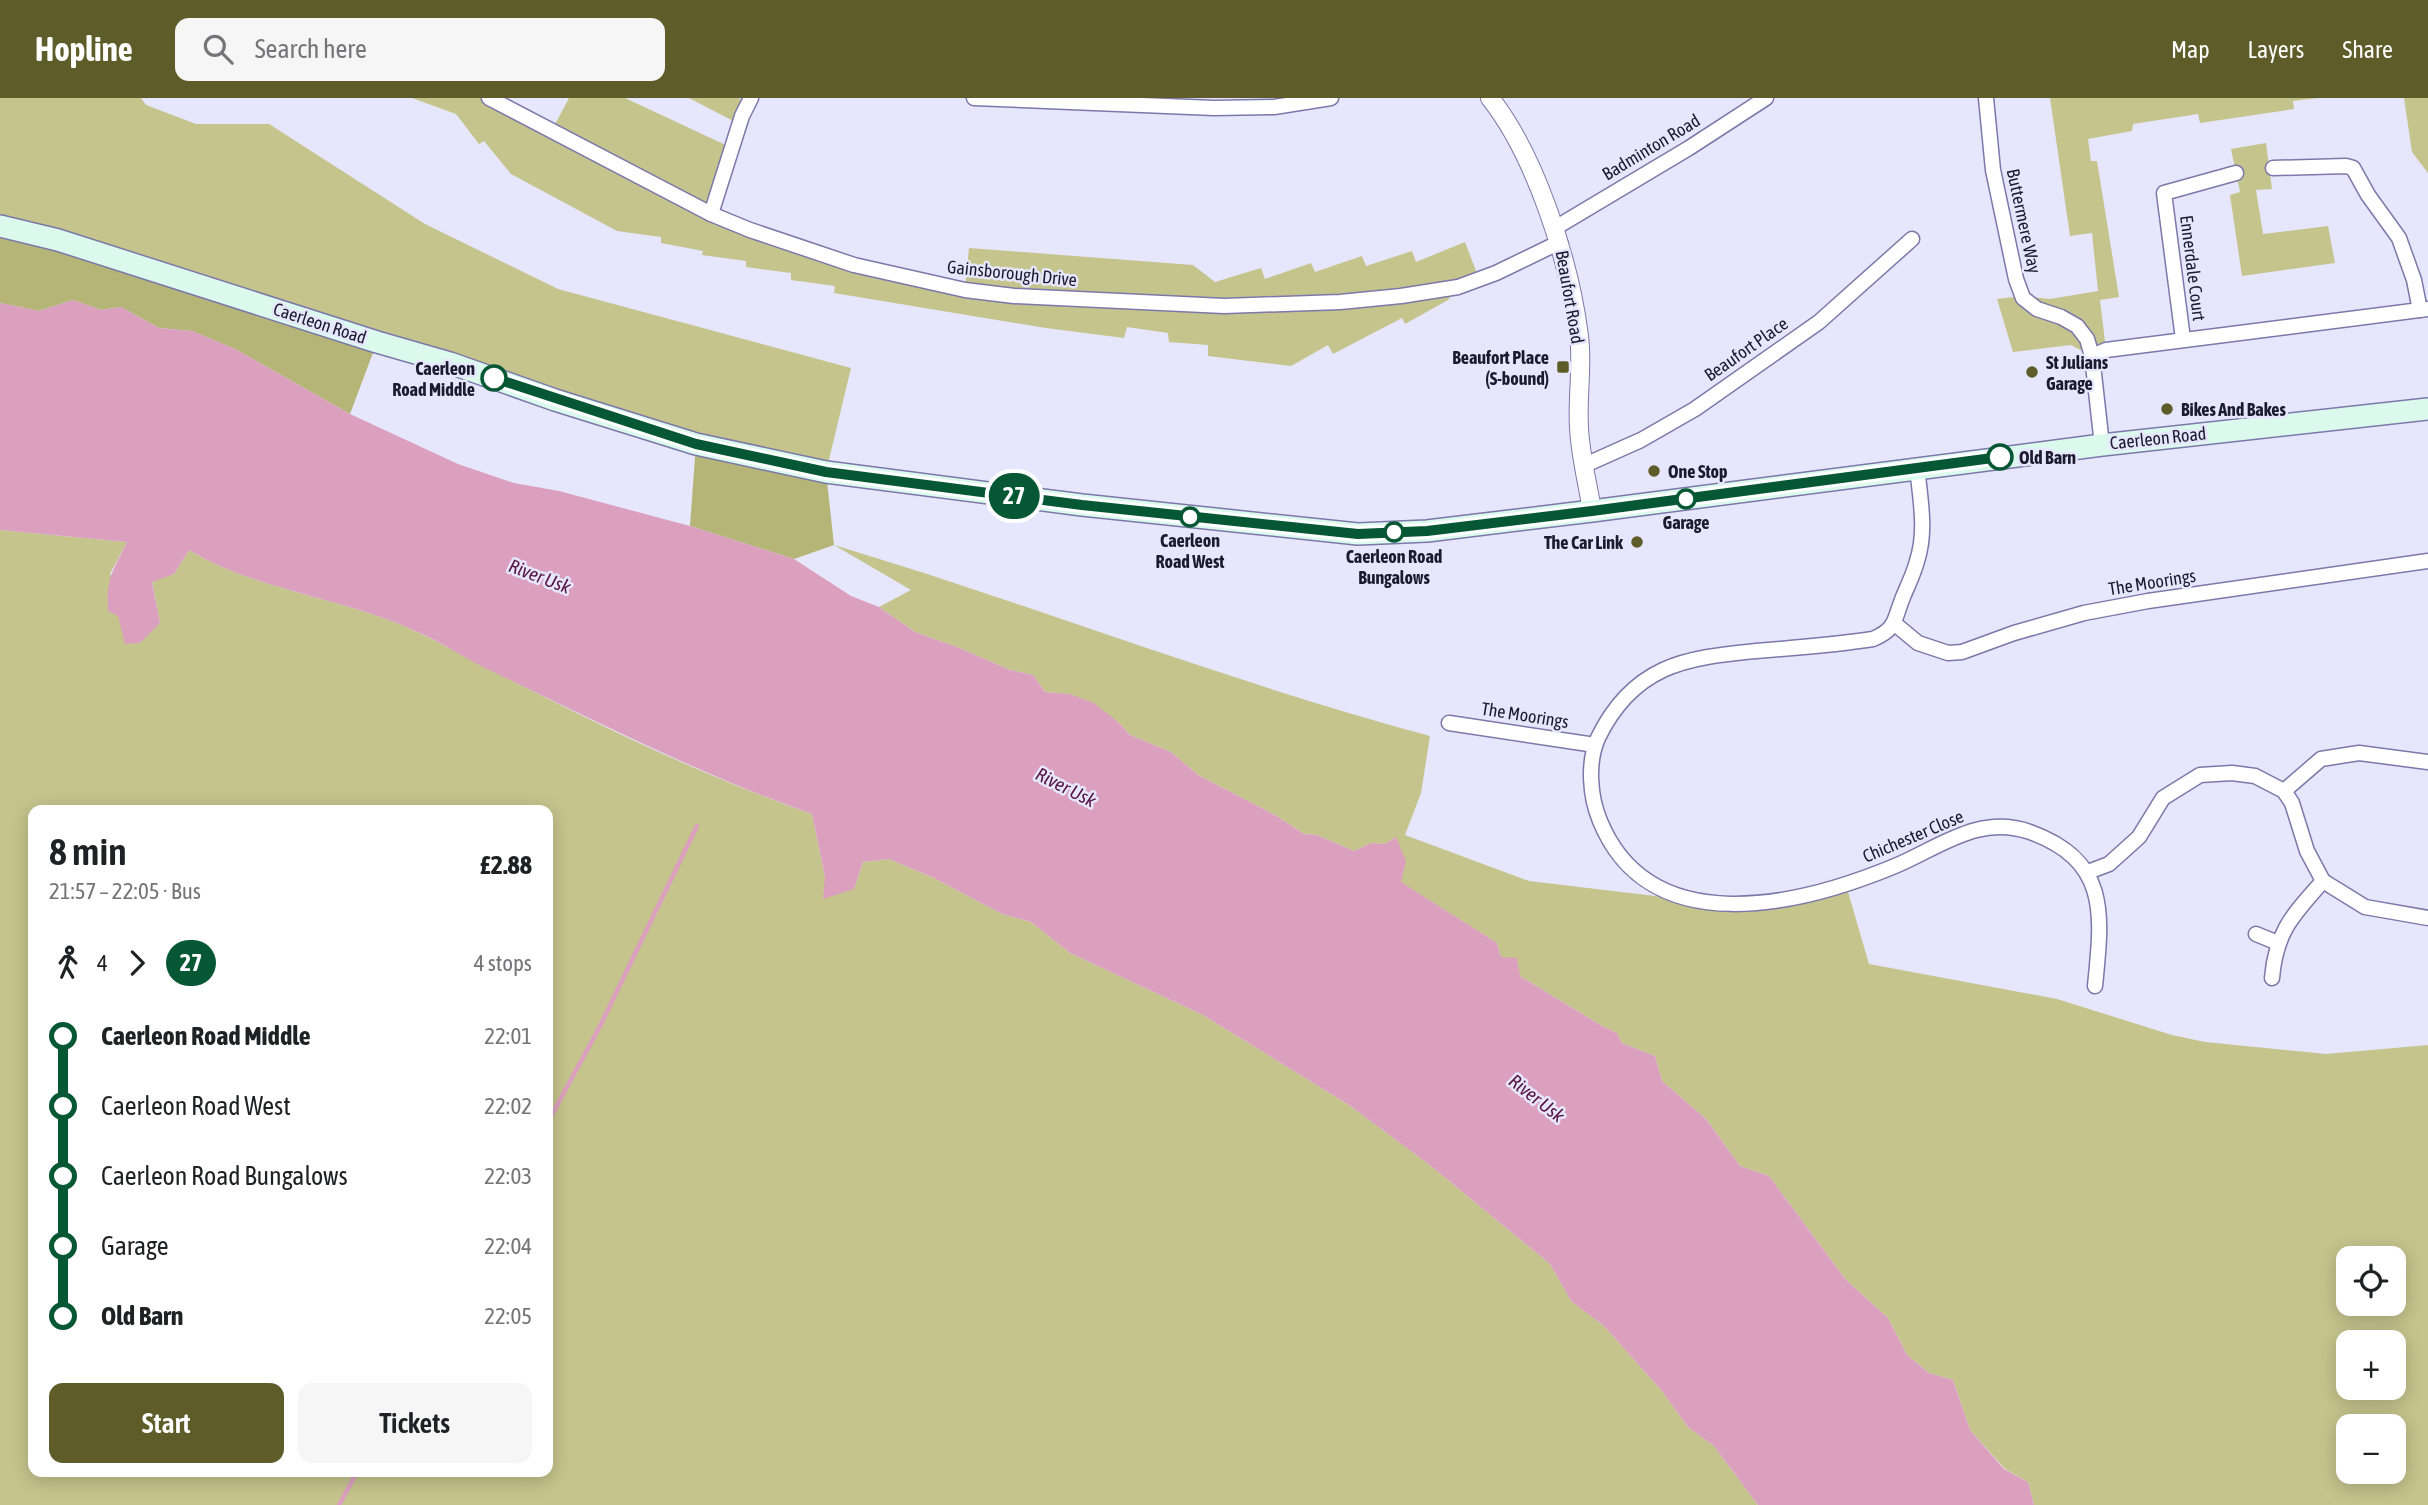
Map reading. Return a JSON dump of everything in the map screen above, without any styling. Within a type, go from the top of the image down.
[{"type":"main road","name":"Caerleon Road","points":[[0,226],[58,240],[450,363],[555,400],[696,444],[826,472],[1082,505],[1358,534],[1427,531],[2102,444],[2428,409]]},
{"type":"street","name":"Gainsborough Drive","points":[[490,98],[710,214],[854,265],[965,290],[1014,296],[1224,306],[1340,302],[1401,296],[1458,286],[1496,273],[1557,235]]},
{"type":"street","points":[[710,214],[742,116],[751,98]]},
{"type":"street","points":[[974,98],[1214,108],[1274,107],[1331,98]]},
{"type":"street","name":"Beaufort Road","points":[[1490,98],[1505,117],[1557,235],[1579,337],[1579,429],[1592,511]]},
{"type":"street","name":"Badminton Road","points":[[1557,235],[1766,98]]},
{"type":"street","name":"Buttermere Way","points":[[1986,98],[1999,205],[2023,298],[2037,309],[2077,326],[2087,339],[2092,356]]},
{"type":"street","points":[[2102,444],[2092,356],[2106,349],[2424,310],[2399,238],[2368,195],[2353,168],[2273,169]]},
{"type":"street","name":"Ennerdale Court","points":[[2183,339],[2164,193],[2236,173]]},
{"type":"street","name":"Beaufort Place","points":[[1585,465],[1641,440],[1695,409],[1819,322],[1912,239]]},
{"type":"street","points":[[1595,745],[1618,705],[1639,685],[1663,670],[1723,655],[1873,639],[1885,634],[1895,624],[1918,560],[1922,536],[1922,509],[1917,467]]},
{"type":"street","name":"The Moorings","points":[[1895,624],[1918,643],[1948,653],[1962,652],[2014,633],[2084,613],[2148,601],[2428,561]]},
{"type":"street","name":"The Moorings","points":[[1449,723],[1595,745]]},
{"type":"street","name":"Chichester Close","points":[[1595,745],[1591,774],[1594,806],[1616,853],[1649,884],[1689,900],[1752,904],[1810,896],[1898,865],[1964,832],[1988,827],[2007,826],[2049,841],[2078,861],[2088,872]]},
{"type":"street","points":[[2284,791],[2321,759],[2359,753],[2428,762]]},
{"type":"street","points":[[2095,986],[2100,917],[2088,872],[2109,864],[2139,838],[2164,798],[2200,775],[2232,773],[2255,776],[2284,791],[2292,803],[2307,851],[2323,881],[2365,907],[2428,918]]},
{"type":"street","points":[[2272,978],[2274,954],[2281,934],[2296,911],[2323,881]]},
{"type":"street","points":[[2256,934],[2278,943]]},
{"type":"shaded area","points":[[0,98],[141,98],[146,105],[196,124],[269,124],[425,224],[558,289],[851,368],[826,472],[0,226]]},
{"type":"shaded area","points":[[412,98],[489,98],[552,130],[569,98],[625,98],[732,148],[711,213],[750,230],[965,289],[969,248],[1193,265],[1215,282],[1261,268],[1265,279],[1311,263],[1315,272],[1362,256],[1366,266],[1412,251],[1416,262],[1465,242],[1479,279],[1458,287],[1448,300],[1405,324],[1402,318],[1333,354],[1328,345],[1291,366],[1208,356],[1208,345],[1169,342],[1168,333],[1127,327],[1124,338],[834,293],[835,286],[791,280],[791,273],[746,267],[746,261],[702,255],[703,251],[661,243],[661,237],[617,231],[511,174],[484,141],[479,144],[456,114]]},
{"type":"shaded area","points":[[689,98],[738,98],[748,103],[739,124]]},
{"type":"shaded area","points":[[2050,98],[2318,98],[2293,101],[2294,109],[2200,123],[2198,114],[2133,124],[2132,131],[2088,139],[2091,161],[2097,161],[2119,297],[2100,300],[2106,350],[2092,356],[2071,345],[2013,352],[1997,299],[2022,296],[2050,299],[2098,291],[2092,233],[2070,236]]},
{"type":"shaded area","points":[[2404,98],[2428,98],[2428,173],[2412,152]]},
{"type":"shaded area","points":[[2266,143],[2272,189],[2256,190],[2263,234],[2328,226],[2335,263],[2242,276],[2230,195],[2240,192],[2231,149]]},
{"type":"shaded area","points":[[0,226],[377,342],[350,414],[235,349],[192,331],[159,328],[121,307],[101,310],[73,300],[39,311],[0,303]]},
{"type":"shaded area","points":[[696,444],[826,472],[834,545],[794,559],[690,526]]},
{"type":"shaded area","points":[[0,530],[127,542],[110,574],[160,623],[152,581],[174,574],[189,550],[215,564],[271,585],[385,619],[422,634],[643,745],[812,814],[825,877],[854,889],[863,862],[889,859],[934,878],[1002,914],[1031,922],[1070,953],[1203,1015],[1349,1105],[1431,1166],[1550,1264],[1571,1301],[1604,1326],[1662,1391],[1688,1427],[1714,1446],[1758,1505],[0,1505]]},
{"type":"shaded area","points":[[834,545],[1205,668],[1430,736],[1421,793],[1405,835],[1529,881],[1689,900],[1752,904],[1846,885],[1869,964],[2057,999],[2172,1035],[2205,1042],[2326,1054],[2428,1045],[2428,1505],[2034,1505],[2028,1482],[2005,1469],[1970,1430],[1953,1380],[1929,1373],[1907,1355],[1888,1318],[1846,1280],[1769,1176],[1740,1166],[1706,1119],[1662,1081],[1655,1056],[1622,1043],[1617,1033],[1520,976],[1501,957],[1497,943],[1400,882],[1396,837],[1385,844],[1372,843],[1354,851],[1317,835],[1304,834],[1275,815],[1198,775],[1171,752],[1130,735],[1118,722],[1070,694],[1045,692],[1033,675],[1010,670],[915,632],[879,607],[911,590]]},
{"type":"water","name":"River Usk","points":[[73,300],[101,310],[121,307],[159,328],[192,331],[235,349],[350,414],[458,464],[514,483],[559,491],[690,526],[794,559],[851,596],[879,607],[915,632],[1010,670],[1033,675],[1045,692],[1070,694],[1094,703],[1130,735],[1171,752],[1198,775],[1275,815],[1304,834],[1317,835],[1354,851],[1372,843],[1385,844],[1396,837],[1406,861],[1401,882],[1497,943],[1501,957],[1517,958],[1520,976],[1617,1033],[1622,1043],[1655,1056],[1662,1081],[1706,1119],[1740,1166],[1769,1176],[1846,1280],[1888,1318],[1907,1355],[1929,1373],[1953,1380],[1970,1430],[2004,1469],[2028,1482],[2034,1505],[1758,1505],[1714,1446],[1688,1427],[1662,1391],[1604,1326],[1571,1301],[1550,1264],[1431,1166],[1349,1105],[1203,1015],[1070,953],[1031,922],[1002,914],[934,878],[889,859],[863,862],[854,889],[823,899],[825,877],[812,814],[646,745],[483,667],[422,634],[357,609],[243,575],[189,550],[174,574],[152,582],[160,623],[140,643],[125,644],[118,616],[108,611],[108,590],[127,542],[0,530],[0,303],[39,311]]},
{"type":"waterway","points":[[553,1113],[599,1028],[697,826]]},
{"type":"waterway","points":[[339,1505],[354,1477]]},
{"type":"bus line","name":"27","points":[[494,378],[696,444],[826,472],[1082,505],[1358,534],[1427,531],[2000,457]]},
{"type":"place","name":"Beaufort Place (S-bound)","points":[[1563,367]]},
{"type":"place","name":"St Julians Garage","points":[[2032,372]]},
{"type":"place","name":"Caerleon Road Middle","points":[[494,378]]},
{"type":"place","name":"Bikes And Bakes","points":[[2167,409]]},
{"type":"place","name":"Old Barn","points":[[2000,457]]},
{"type":"place","name":"One Stop","points":[[1654,471]]},
{"type":"place","name":"Garage","points":[[1686,499]]},
{"type":"place","name":"Caerleon Road West","points":[[1190,517]]},
{"type":"place","name":"Caerleon Road Bungalows","points":[[1394,532]]},
{"type":"place","name":"The Car Link","points":[[1637,542]]}]
